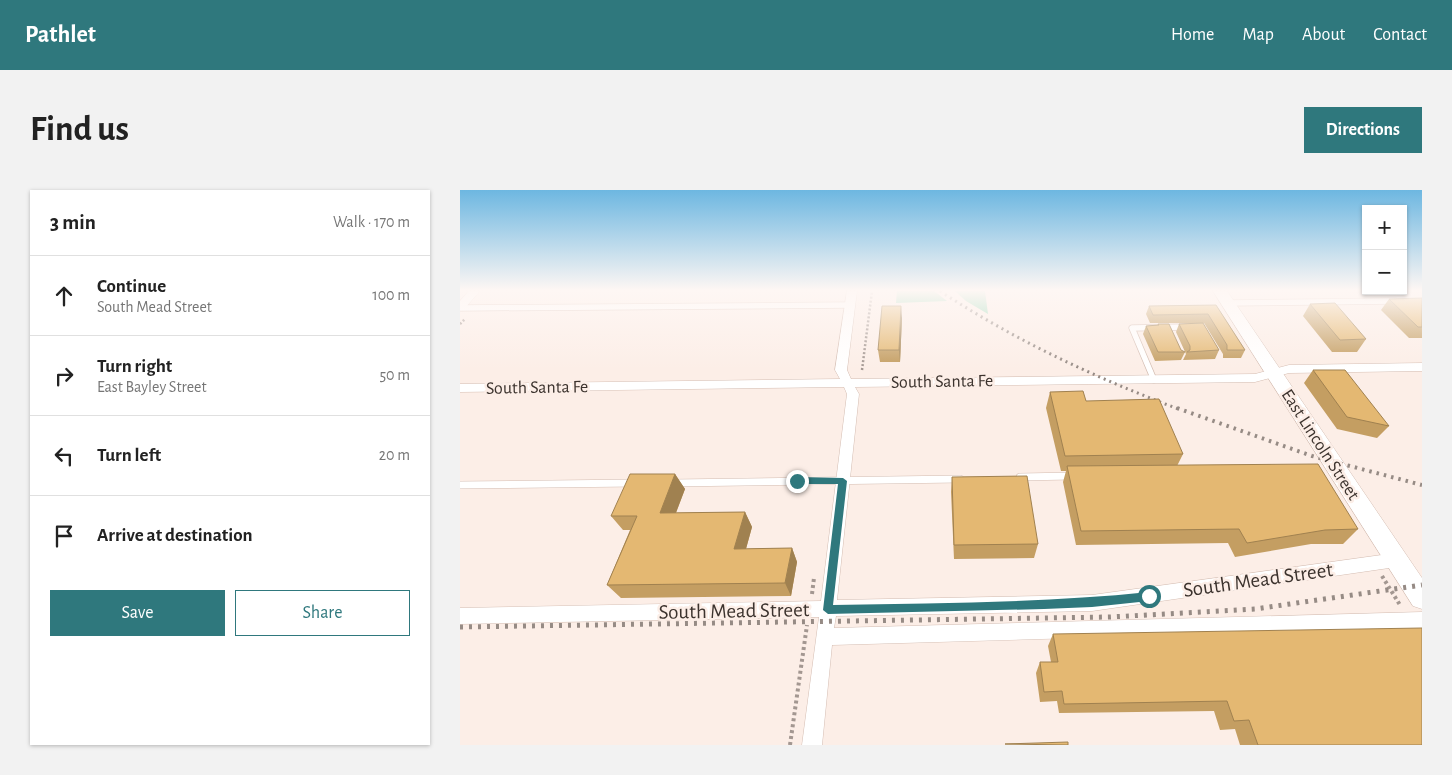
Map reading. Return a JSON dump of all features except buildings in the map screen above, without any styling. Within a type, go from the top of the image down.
[{"type":"street","points":[[812,745],[853,394],[841,370],[848,317]]},
{"type":"street","name":"East Lincoln Street","points":[[1237,317],[1274,373],[1332,470],[1422,598]]},
{"type":"street","name":"South Santa Fe","points":[[460,388],[1255,378],[1289,369],[1422,368]]},
{"type":"street","name":"South Mead Street","points":[[460,616],[828,610],[1092,603],[1396,560]]},
{"type":"street","name":"South Mead Street","points":[[825,637],[1422,620]]},
{"type":"lane","points":[[1168,327],[1171,335]]},
{"type":"lane","points":[[1154,380],[1132,328],[1194,327]]},
{"type":"lane","points":[[1016,478],[1084,476]]},
{"type":"lane","points":[[664,483],[968,478]]},
{"type":"lane","points":[[460,485],[646,483]]},
{"type":"path","points":[[862,370],[869,317]]},
{"type":"path","points":[[790,745],[814,573]]},
{"type":"railway","points":[[982,317],[1057,357],[1118,385],[1181,410]]},
{"type":"railway","points":[[1177,408],[1312,456],[1422,485]]},
{"type":"railway","points":[[460,627],[1110,617],[1255,609],[1422,585]]},
{"type":"route","points":[[797,481],[843,481],[828,610],[1092,603],[1149,596]]}]
